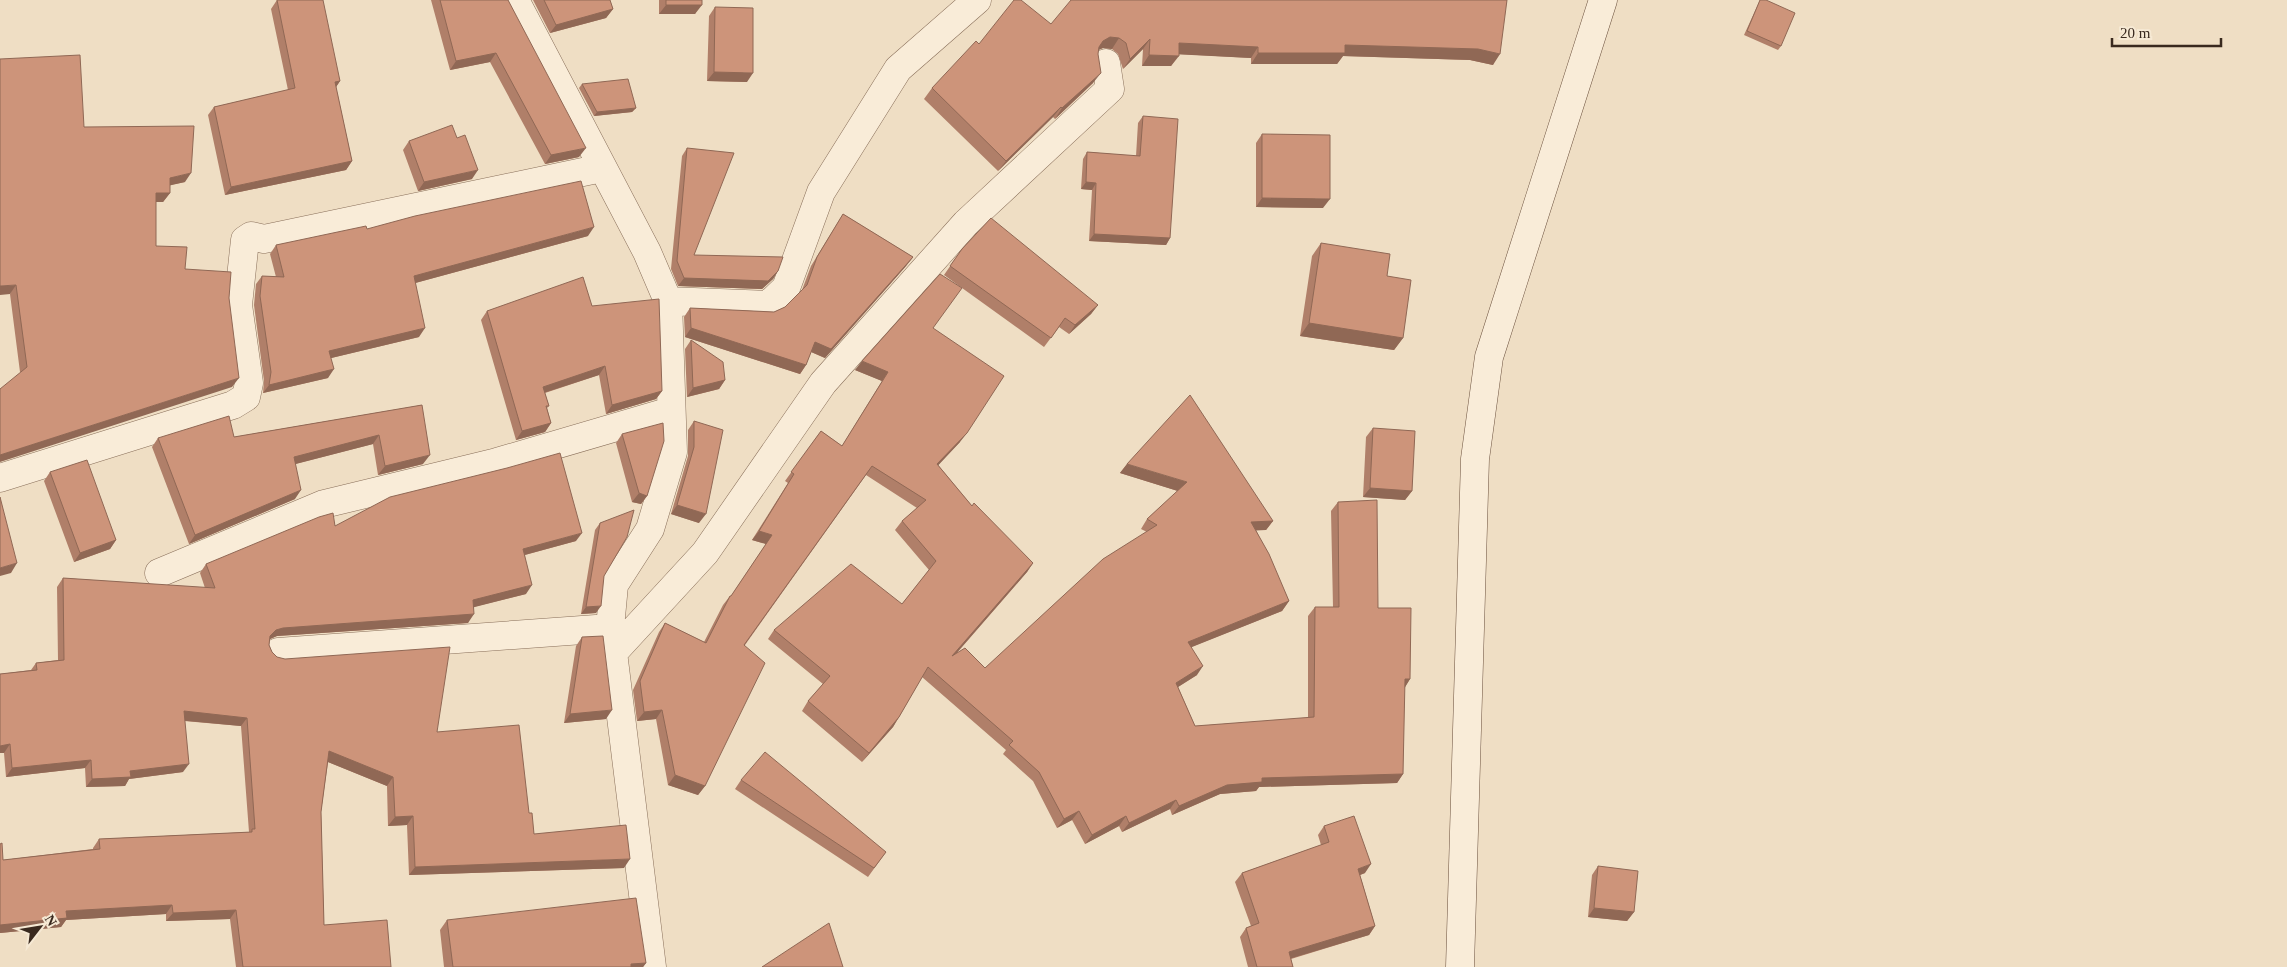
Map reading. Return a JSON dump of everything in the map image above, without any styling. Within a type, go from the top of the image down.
[{"type":"street","points":[[515,0],[647,252],[668,301],[673,452],[650,529],[614,585],[611,641],[652,967]]},
{"type":"street","points":[[668,301],[768,305],[786,288],[821,192],[898,69],[977,0]]},
{"type":"street","points":[[1460,967],[1475,459],[1489,358],[1602,0]]},
{"type":"street","points":[[278,652],[611,641],[705,553],[822,383],[966,223],[1110,89],[1106,63]]},
{"type":"street","points":[[0,478],[233,405],[246,397],[249,383],[238,305],[246,240],[251,236],[264,239],[602,168]]},
{"type":"street","points":[[159,573],[324,504],[497,462],[671,411]]},
{"type":"building","points":[[277,0],[323,0],[340,81],[335,82],[352,161],[231,187],[214,107],[295,88]]},
{"type":"building","points":[[440,0],[508,0],[586,148],[551,155],[496,53],[456,61]]},
{"type":"building","points":[[544,0],[610,0],[613,9],[556,25]]},
{"type":"building","points":[[666,0],[702,0],[702,5],[666,5]]},
{"type":"building","points":[[1014,0],[1021,0],[1051,24],[1071,0],[1507,0],[1500,54],[1478,49],[1345,45],[1345,53],[1258,53],[1258,47],[1179,43],[1179,56],[1149,55],[1150,39],[1130,59],[1126,43],[1119,38],[1110,37],[1103,41],[1099,47],[1098,54],[1101,73],[1061,107],[1006,161],[932,88],[976,41],[979,44]]},
{"type":"building","points":[[1760,0],[1766,0],[1795,13],[1781,46],[1747,31]]},
{"type":"building","points":[[715,7],[753,8],[753,73],[714,72]]},
{"type":"building","points":[[80,55],[84,127],[194,126],[191,173],[170,178],[170,193],[156,193],[156,246],[187,247],[185,269],[231,272],[229,298],[239,378],[0,455],[0,389],[27,367],[16,285],[0,286],[0,59]]},
{"type":"building","points":[[628,79],[636,108],[597,112],[582,84]]},
{"type":"building","points":[[1143,116],[1178,119],[1170,238],[1094,234],[1096,183],[1086,182],[1087,152],[1140,156]]},
{"type":"building","points":[[452,125],[457,138],[465,135],[478,170],[424,182],[409,141]]},
{"type":"building","points":[[1262,134],[1330,135],[1330,199],[1262,198]]},
{"type":"building","points":[[687,148],[734,153],[694,255],[783,257],[778,271],[768,281],[684,278],[677,261]]},
{"type":"building","points":[[581,181],[594,227],[414,276],[425,328],[329,351],[334,369],[269,385],[271,372],[260,296],[262,276],[284,277],[276,245],[366,226],[367,229],[415,216]]},
{"type":"building","points":[[843,214],[913,257],[831,349],[815,342],[806,365],[691,328],[690,308],[774,312],[785,307],[807,285],[817,257]]},
{"type":"building","points":[[991,218],[1098,305],[1075,325],[1065,318],[1051,338],[950,266],[962,249]]},
{"type":"building","points":[[1321,243],[1390,254],[1387,276],[1411,280],[1403,338],[1309,323]]},
{"type":"building","points":[[940,274],[962,288],[933,328],[1004,376],[967,433],[937,464],[972,506],[974,503],[1033,563],[952,656],[965,648],[985,668],[1103,559],[1157,525],[1147,519],[1187,482],[1127,464],[1190,395],[1273,521],[1251,522],[1269,554],[1289,601],[1188,642],[1203,666],[1176,683],[1195,726],[1314,717],[1315,607],[1339,607],[1338,502],[1377,500],[1378,608],[1411,608],[1410,679],[1405,679],[1403,774],[1262,778],[1262,782],[1227,785],[1179,806],[1176,800],[1129,823],[1126,816],[1092,835],[1079,811],[1064,819],[1039,772],[1009,745],[1013,741],[928,667],[899,717],[869,753],[808,701],[830,676],[774,630],[851,564],[902,604],[936,561],[902,521],[926,500],[872,466],[744,645],[765,663],[705,786],[675,775],[662,710],[644,712],[640,681],[665,623],[706,643],[730,596],[772,535],[759,531],[794,474],[791,472],[821,431],[842,446],[888,372],[862,361]]},
{"type":"building","points":[[583,277],[592,306],[659,299],[662,391],[612,405],[605,366],[543,387],[549,406],[546,406],[551,423],[522,431],[487,311]]},
{"type":"building","points":[[691,340],[723,362],[725,380],[693,388]]},
{"type":"building","points":[[422,405],[430,455],[385,466],[379,435],[294,457],[301,490],[195,535],[158,438],[229,416],[234,437]]},
{"type":"building","points":[[694,421],[723,430],[706,514],[677,505],[694,447]]},
{"type":"building","points":[[663,423],[664,441],[647,496],[639,493],[622,434]]},
{"type":"building","points":[[1373,428],[1415,431],[1412,491],[1370,488]]},
{"type":"building","points":[[560,453],[582,533],[523,549],[532,585],[473,600],[474,614],[283,628],[276,630],[270,636],[269,645],[277,657],[285,659],[450,647],[437,732],[519,725],[529,813],[532,813],[534,834],[626,825],[630,859],[415,867],[413,816],[395,817],[393,777],[329,751],[321,812],[324,925],[387,920],[391,967],[243,967],[236,910],[173,913],[172,905],[66,911],[67,918],[0,925],[0,844],[2,843],[3,860],[100,849],[99,839],[252,832],[252,829],[255,829],[247,718],[184,711],[189,764],[130,771],[131,777],[92,779],[91,760],[12,768],[10,744],[0,746],[0,674],[37,670],[36,663],[64,660],[63,578],[215,588],[206,564],[319,517],[333,513],[335,526],[390,497]]},
{"type":"building","points":[[87,460],[116,540],[80,553],[50,472]]},
{"type":"building","points":[[0,497],[17,563],[0,568]]},
{"type":"building","points":[[634,510],[627,537],[604,576],[601,606],[586,607],[600,523]]},
{"type":"building","points":[[603,636],[612,710],[570,714],[582,637]]},
{"type":"building","points":[[765,752],[886,852],[874,868],[741,780]]},
{"type":"building","points":[[1354,816],[1371,864],[1358,869],[1375,926],[1289,952],[1293,967],[1257,967],[1246,928],[1259,923],[1242,873],[1329,842],[1324,826]]},
{"type":"building","points":[[1598,866],[1638,871],[1634,912],[1594,908]]},
{"type":"building","points":[[636,898],[646,963],[631,964],[631,967],[453,967],[447,920]]},
{"type":"building","points":[[829,923],[843,967],[762,967]]}]
